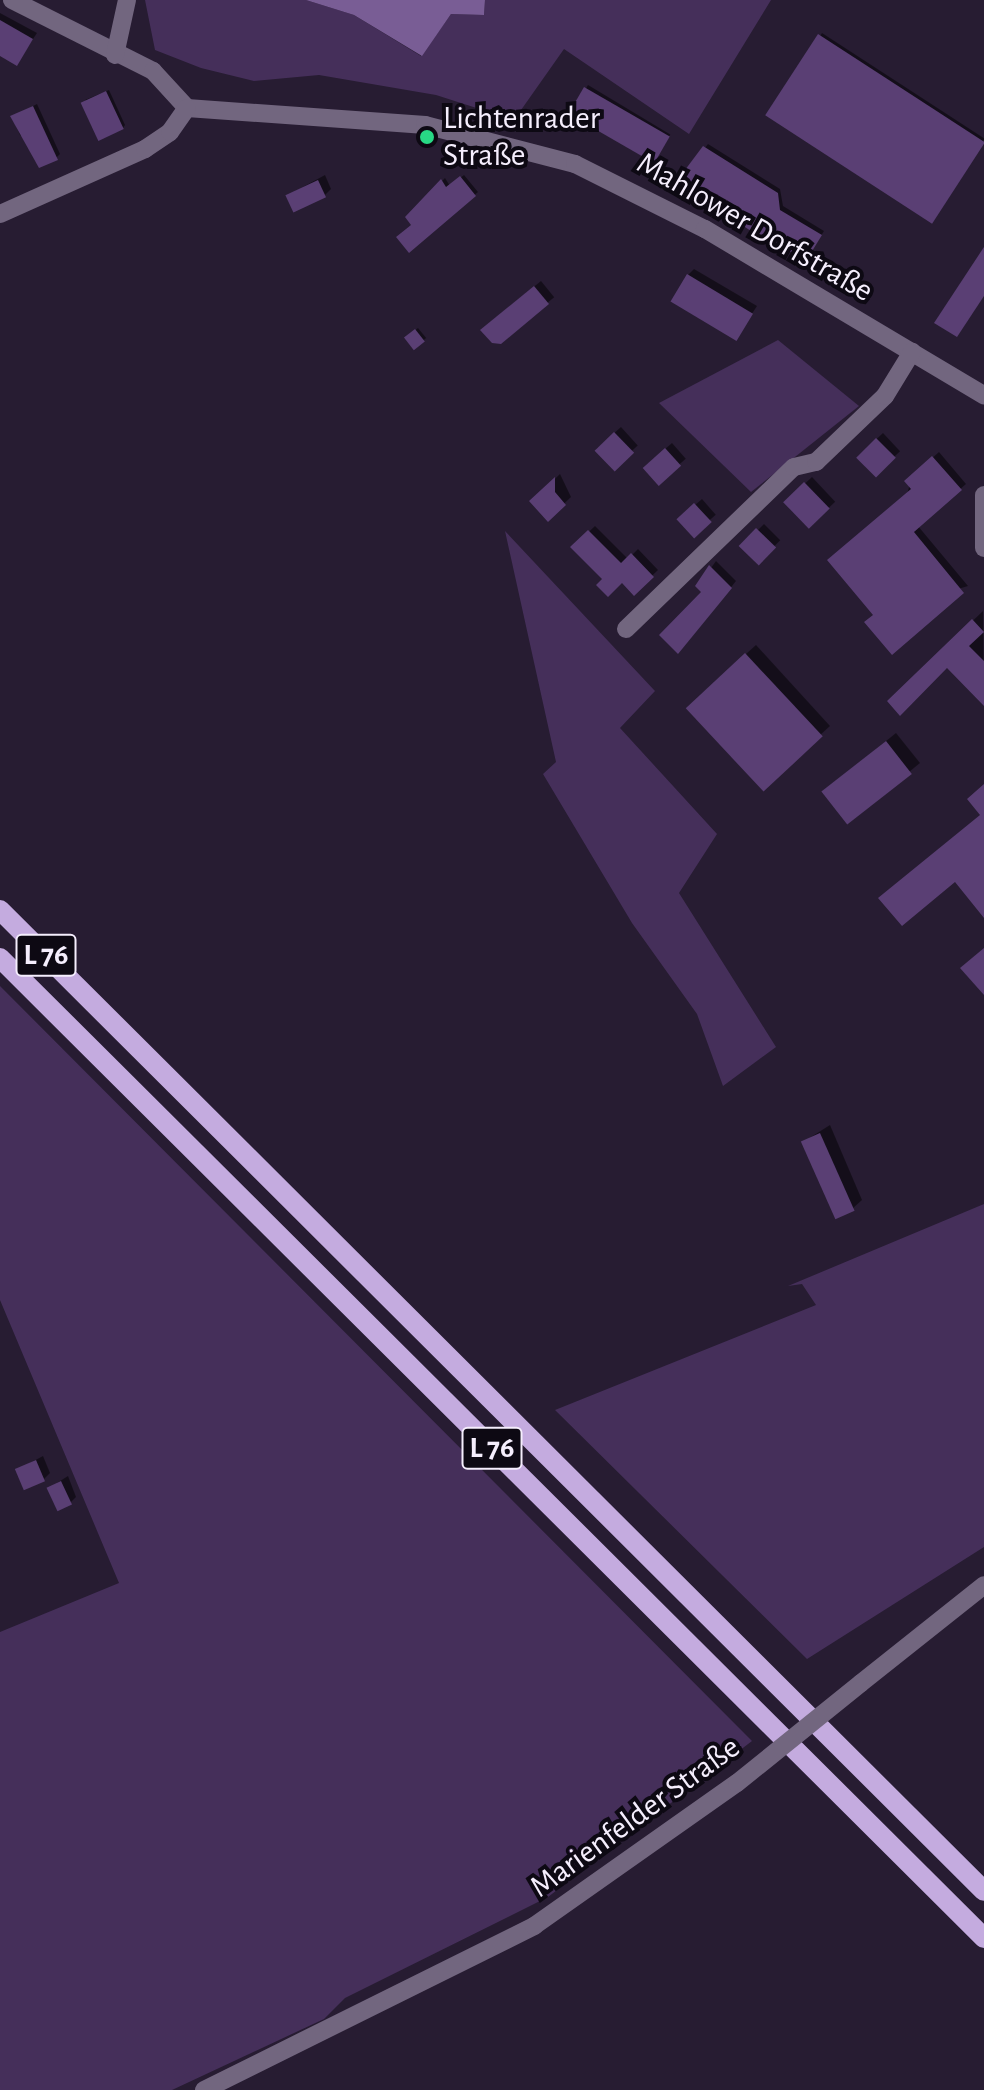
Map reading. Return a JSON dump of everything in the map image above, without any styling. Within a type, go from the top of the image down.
[{"type":"main road","name":"L 76","points":[[0,910],[984,1891]]},
{"type":"main road","name":"L 76","points":[[0,958],[984,1938]]},
{"type":"street","points":[[0,214],[145,149],[170,132],[187,108],[167,80],[12,0]]},
{"type":"street","points":[[115,55],[127,0]]},
{"type":"street","name":"Mahlower Dorfstraße","points":[[187,108],[412,123],[561,159],[641,193],[984,395]]},
{"type":"street","points":[[626,629],[794,467],[816,462],[885,396],[912,352]]},
{"type":"street","points":[[984,495],[984,548]]},
{"type":"street","name":"Marienfelder Straße","points":[[204,2090],[543,1921],[737,1783],[984,1585]]},
{"type":"shaded area","points":[[145,0],[306,0],[354,15],[421,56],[451,14],[484,15],[485,0],[771,0],[689,134],[564,49],[514,120],[436,95],[319,75],[254,81],[201,68],[155,50]]},
{"type":"shaded area","points":[[306,0],[485,0],[484,15],[451,14],[422,56],[354,15]]},
{"type":"shaded area","points":[[778,340],[859,406],[751,492],[659,403]]},
{"type":"shaded area","points":[[505,531],[655,691],[620,728],[717,834],[679,893],[776,1047],[723,1086],[697,1014],[632,923],[543,774],[556,762]]},
{"type":"shaded area","points":[[0,986],[752,1741],[548,1897],[345,1998],[324,2019],[172,2090],[0,2090],[0,1632],[119,1583],[0,1300]]},
{"type":"shaded area","points":[[984,1204],[984,1547],[807,1659],[555,1410],[816,1305],[802,1284],[788,1286]]},
{"type":"building","points":[[0,20],[33,39],[17,66],[0,56]]},
{"type":"building","points":[[818,34],[984,142],[932,224],[765,115]]},
{"type":"building","points":[[584,87],[670,136],[654,163],[568,114]]},
{"type":"building","points":[[106,91],[124,129],[98,141],[81,103]]},
{"type":"building","points":[[33,106],[58,160],[39,168],[10,116]]},
{"type":"building","points":[[703,146],[778,193],[780,210],[822,235],[806,261],[766,237],[761,244],[747,236],[751,231],[676,182]]},
{"type":"building","points":[[460,176],[476,196],[409,253],[396,237],[411,225],[405,217],[441,179],[446,187]]},
{"type":"building","points":[[318,180],[326,197],[293,212],[285,195]]},
{"type":"building","points":[[984,247],[984,296],[957,337],[934,323]]},
{"type":"building","points":[[687,274],[753,314],[737,341],[671,301]]},
{"type":"building","points":[[534,286],[549,304],[501,344],[492,343],[480,330]]},
{"type":"building","points":[[415,329],[425,342],[414,350],[404,338]]},
{"type":"building","points":[[614,432],[634,453],[615,472],[595,451]]},
{"type":"building","points":[[876,438],[896,458],[876,478],[856,458]]},
{"type":"building","points":[[665,448],[681,466],[659,486],[643,468]]},
{"type":"building","points":[[932,456],[962,490],[914,532],[964,593],[892,655],[864,622],[873,615],[827,560],[911,489],[904,481]]},
{"type":"building","points":[[555,477],[555,492],[566,505],[548,522],[529,501]]},
{"type":"building","points":[[804,482],[830,509],[809,529],[783,502]]},
{"type":"building","points":[[694,503],[712,522],[694,538],[676,519]]},
{"type":"building","points":[[756,528],[776,547],[759,565],[739,546]]},
{"type":"building","points":[[588,530],[621,563],[631,553],[654,577],[634,596],[622,583],[608,597],[596,585],[602,579],[570,547]]},
{"type":"building","points":[[709,565],[732,588],[678,654],[659,635],[701,592],[695,586]]},
{"type":"building","points":[[972,619],[984,632],[969,646],[984,661],[984,706],[947,668],[900,716],[887,701]]},
{"type":"building","points":[[745,653],[823,736],[764,792],[686,708]]},
{"type":"building","points":[[886,741],[912,774],[847,825],[821,791]]},
{"type":"building","points":[[984,784],[984,918],[955,882],[902,926],[878,898],[980,815],[967,799]]},
{"type":"building","points":[[984,948],[984,995],[960,968]]},
{"type":"building","points":[[820,1133],[855,1211],[835,1219],[801,1142]]},
{"type":"building","points":[[36,1460],[45,1481],[24,1490],[15,1469]]},
{"type":"building","points":[[61,1481],[72,1505],[57,1511],[46,1488]]},
{"type":"place","name":"Lichtenrader Straße","points":[[427,137]]}]
